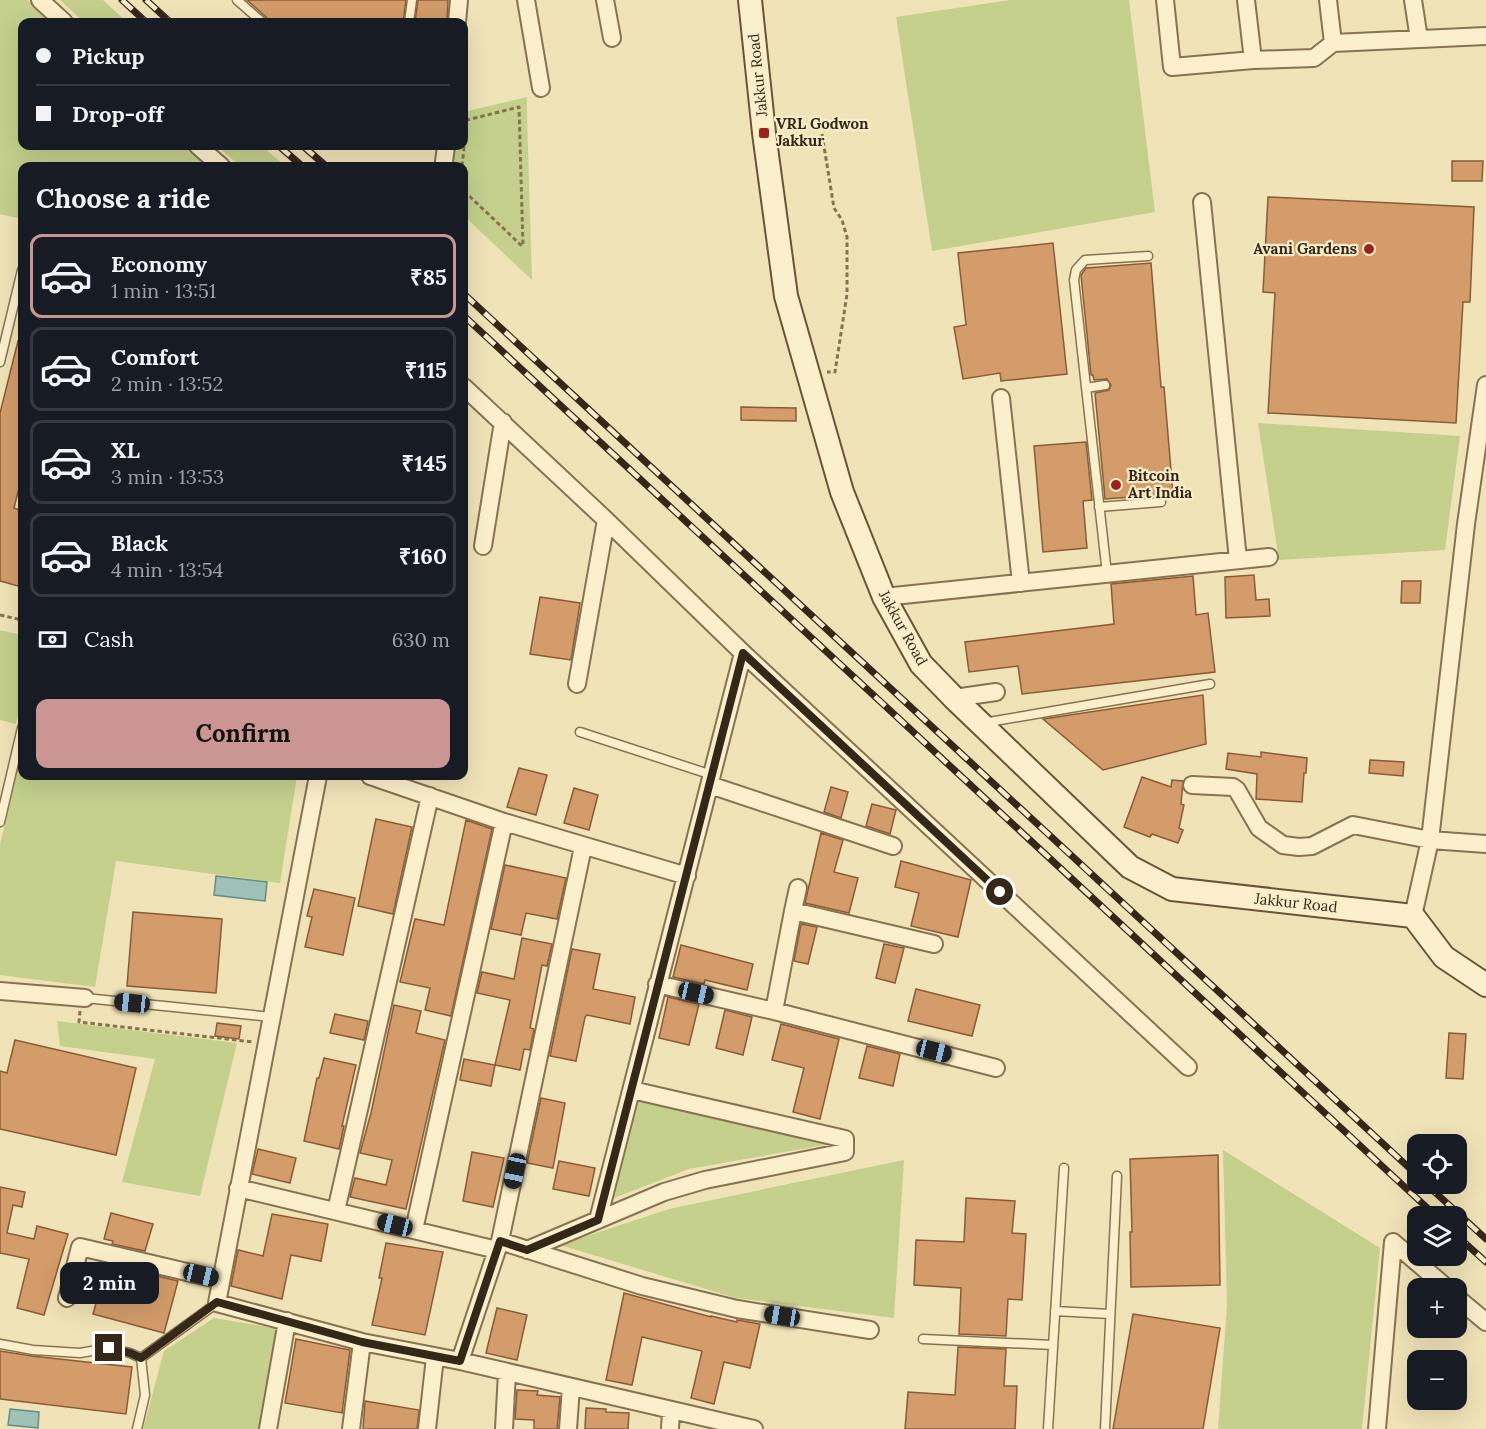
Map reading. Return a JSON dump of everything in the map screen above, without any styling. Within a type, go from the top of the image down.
[{"type":"street","points":[[40,0],[60,18]]},
{"type":"street","points":[[457,18],[459,0]]},
{"type":"street","points":[[526,0],[541,88]]},
{"type":"street","points":[[605,0],[612,38]]},
{"type":"street","name":"Jakkur Road","points":[[750,0],[764,133],[786,296],[842,492],[884,597],[921,664],[1130,867],[1172,889],[1413,916]]},
{"type":"street","points":[[1165,0],[1172,67],[1253,60],[1314,58],[1333,43],[1486,36]]},
{"type":"street","points":[[1246,0],[1253,60]]},
{"type":"street","points":[[1328,0],[1333,43]]},
{"type":"street","points":[[1413,0],[1419,39]]},
{"type":"street","points":[[203,150],[216,162]]},
{"type":"street","points":[[1202,202],[1238,560]]},
{"type":"street","points":[[1486,385],[1466,524],[1430,840],[1413,916],[1444,957],[1486,985]]},
{"type":"street","points":[[468,391],[743,653],[1188,1067]]},
{"type":"street","points":[[1001,398],[1021,583]]},
{"type":"street","points":[[483,546],[503,422]]},
{"type":"street","points":[[577,684],[606,520]]},
{"type":"street","points":[[884,597],[1269,557]]},
{"type":"street","points":[[598,1220],[743,653]]},
{"type":"street","points":[[954,698],[996,692]]},
{"type":"street","points":[[317,780],[217,1302],[362,1342],[460,1361],[754,1429]]},
{"type":"street","points":[[382,780],[583,847],[687,876]]},
{"type":"street","points":[[711,780],[893,846]]},
{"type":"street","points":[[1192,785],[1233,787],[1259,828],[1283,845],[1312,846],[1353,825],[1430,840],[1486,844]]},
{"type":"street","points":[[336,1211],[429,796]]},
{"type":"street","points":[[414,1230],[504,822]]},
{"type":"street","points":[[460,1361],[499,1245],[583,847]]},
{"type":"street","points":[[774,1011],[798,888]]},
{"type":"street","points":[[793,911],[934,944]]},
{"type":"street","points":[[657,984],[774,1011],[996,1068]]},
{"type":"street","points":[[0,991],[83,998]]},
{"type":"street","points":[[527,1250],[664,1192],[705,1180],[845,1152],[845,1139],[632,1090]]},
{"type":"street","points":[[238,1188],[414,1230],[527,1250],[653,1289],[737,1309],[870,1330]]},
{"type":"street","points":[[1377,1429],[1393,1242],[1435,1278]]},
{"type":"street","points":[[68,1298],[80,1247],[221,1280]]},
{"type":"street","points":[[1467,1306],[1486,1322]]},
{"type":"street","points":[[268,1429],[287,1321]]},
{"type":"street","points":[[351,1429],[362,1342]]},
{"type":"street","points":[[427,1429],[435,1357]]},
{"type":"street","points":[[504,1429],[507,1372]]},
{"type":"street","points":[[568,1429],[571,1387]]},
{"type":"street","points":[[670,1429],[671,1410]]},
{"type":"lane","points":[[237,0],[257,18]]},
{"type":"lane","points":[[410,18],[412,0]]},
{"type":"lane","points":[[1107,574],[1074,280],[1076,270],[1085,260],[1148,256]]},
{"type":"lane","points":[[0,362],[18,287]]},
{"type":"lane","points":[[1086,388],[1105,386]]},
{"type":"lane","points":[[1100,507],[1161,502]]},
{"type":"lane","points":[[980,723],[1210,684]]},
{"type":"lane","points":[[580,732],[711,780]]},
{"type":"lane","points":[[0,822],[18,745]]},
{"type":"lane","points":[[83,998],[272,1017]]},
{"type":"lane","points":[[1048,1429],[1064,1168]]},
{"type":"lane","points":[[1105,1429],[1117,1176]]},
{"type":"lane","points":[[141,1358],[217,1302]]},
{"type":"lane","points":[[1055,1311],[1110,1314]]},
{"type":"lane","points":[[923,1339],[1053,1345]]},
{"type":"lane","points":[[0,1344],[68,1353],[109,1348],[141,1358]]},
{"type":"lane","points":[[137,1429],[144,1395],[141,1358]]},
{"type":"path","points":[[468,120],[519,107],[523,247],[468,195]]},
{"type":"path","points":[[808,372],[835,372],[847,294],[847,237],[842,220],[834,208],[822,134]]},
{"type":"path","points":[[0,615],[18,619]]},
{"type":"path","points":[[83,998],[79,1022],[266,1044]]},
{"type":"green space","points":[[0,0],[28,0],[48,18],[18,18],[18,150],[191,150],[204,162],[18,162],[18,218],[0,214]]},
{"type":"green space","points":[[60,0],[103,0],[123,18],[80,18]]},
{"type":"green space","points":[[1010,0],[1129,0],[1155,212],[932,251],[896,17]]},
{"type":"green space","points":[[527,97],[532,280],[468,220],[468,162],[447,162],[449,150],[468,150],[468,111]]},
{"type":"green space","points":[[222,150],[267,150],[280,162],[235,162]]},
{"type":"green space","points":[[1258,423],[1460,436],[1445,550],[1279,560]]},
{"type":"green space","points":[[0,630],[18,634],[18,715],[16,724],[0,720]]},
{"type":"green space","points":[[18,767],[18,780],[296,780],[280,883],[116,861],[95,987],[0,975],[0,845]]},
{"type":"green space","points":[[57,1021],[237,1043],[200,1196],[122,1182],[155,1059],[60,1046]]},
{"type":"green space","points":[[639,1101],[825,1145],[689,1169],[614,1198]]},
{"type":"green space","points":[[1223,1150],[1380,1248],[1362,1429],[1218,1429],[1227,1306]]},
{"type":"green space","points":[[904,1160],[894,1318],[736,1298],[560,1245],[669,1209]]},
{"type":"green space","points":[[214,1318],[279,1329],[261,1429],[143,1429],[164,1351]]},
{"type":"water","points":[[216,876],[267,882],[265,901],[214,895]]},
{"type":"water","points":[[10,1409],[39,1412],[38,1428],[8,1425]]},
{"type":"building","points":[[247,0],[406,0],[404,18],[266,17]]},
{"type":"building","points":[[418,0],[448,0],[447,18],[416,18]]},
{"type":"building","points":[[1452,161],[1483,161],[1482,181],[1452,181]]},
{"type":"building","points":[[1268,197],[1474,207],[1470,302],[1463,302],[1456,423],[1268,413],[1275,293],[1263,292]]},
{"type":"building","points":[[1053,243],[1067,374],[1001,381],[1000,373],[963,379],[954,327],[966,325],[958,253]]},
{"type":"building","points":[[1151,263],[1161,387],[1164,387],[1173,494],[1105,499],[1095,393],[1109,390],[1111,385],[1107,379],[1094,380],[1091,375],[1081,275],[1086,268]]},
{"type":"building","points":[[18,341],[18,492],[14,508],[18,510],[18,586],[0,581],[0,413]]},
{"type":"building","points":[[741,407],[796,408],[796,421],[741,420]]},
{"type":"building","points":[[1086,442],[1092,500],[1083,501],[1087,548],[1043,552],[1034,446]]},
{"type":"building","points":[[1254,575],[1256,600],[1269,599],[1270,616],[1226,618],[1225,577]]},
{"type":"building","points":[[1193,576],[1196,615],[1208,613],[1215,672],[1022,694],[1018,666],[969,672],[965,642],[1114,624],[1111,584]]},
{"type":"building","points":[[1402,581],[1421,581],[1420,603],[1401,603]]},
{"type":"building","points":[[540,597],[580,603],[571,660],[530,654]]},
{"type":"building","points":[[1203,695],[1206,744],[1103,770],[1043,719]]},
{"type":"building","points":[[1261,752],[1307,758],[1302,802],[1256,799],[1257,774],[1226,769],[1228,753],[1261,757]]},
{"type":"building","points":[[1370,760],[1404,762],[1403,776],[1369,773]]},
{"type":"building","points":[[519,768],[547,775],[536,815],[507,807]]},
{"type":"building","points":[[1142,777],[1171,787],[1172,780],[1183,781],[1181,804],[1184,805],[1179,828],[1183,830],[1178,843],[1152,834],[1150,837],[1124,827]]},
{"type":"building","points":[[831,787],[848,792],[841,818],[824,812]]},
{"type":"building","points":[[574,788],[598,795],[589,830],[564,823]]},
{"type":"building","points":[[872,804],[896,810],[890,834],[866,826]]},
{"type":"building","points":[[376,819],[412,827],[393,914],[358,906]]},
{"type":"building","points":[[466,820],[492,829],[451,1016],[425,1010],[430,988],[400,982],[415,919],[444,925]]},
{"type":"building","points":[[821,833],[843,840],[834,872],[858,878],[849,913],[805,903]]},
{"type":"building","points":[[901,861],[971,880],[958,937],[911,926],[919,893],[895,887]]},
{"type":"building","points":[[505,865],[566,878],[557,919],[526,913],[521,935],[491,929]]},
{"type":"building","points":[[314,889],[355,898],[343,955],[305,947],[312,917],[307,916]]},
{"type":"building","points":[[133,912],[222,919],[216,993],[127,986]]},
{"type":"building","points":[[801,924],[817,927],[808,964],[794,961]]},
{"type":"building","points":[[522,938],[552,944],[547,966],[542,965],[530,1028],[534,1029],[530,1050],[524,1049],[520,1070],[495,1065],[510,1000],[477,993],[482,972],[514,979]]},
{"type":"building","points":[[884,944],[904,948],[895,983],[876,978]]},
{"type":"building","points":[[681,945],[753,964],[747,990],[705,980],[704,984],[673,977]]},
{"type":"building","points":[[572,949],[600,954],[593,989],[635,997],[630,1024],[587,1015],[585,1017],[576,1061],[550,1056]]},
{"type":"building","points":[[916,989],[980,1005],[972,1036],[908,1021]]},
{"type":"building","points":[[668,997],[699,1004],[689,1045],[659,1038]]},
{"type":"building","points":[[394,1005],[421,1011],[416,1033],[445,1040],[406,1209],[350,1197],[355,1178],[386,1185],[392,1160],[360,1153]]},
{"type":"building","points":[[725,1010],[752,1017],[743,1055],[716,1048]]},
{"type":"building","points":[[335,1014],[368,1021],[364,1040],[330,1033]]},
{"type":"building","points":[[217,1023],[241,1026],[239,1039],[215,1036]]},
{"type":"building","points":[[781,1024],[839,1039],[820,1119],[793,1112],[804,1068],[772,1060]]},
{"type":"building","points":[[1449,1033],[1466,1034],[1463,1079],[1446,1078]]},
{"type":"building","points":[[15,1040],[136,1068],[116,1155],[0,1129],[0,1071],[7,1073]]},
{"type":"building","points":[[867,1046],[900,1054],[893,1086],[859,1078]]},
{"type":"building","points":[[324,1058],[356,1065],[339,1149],[304,1141],[317,1078],[319,1078]]},
{"type":"building","points":[[464,1059],[495,1065],[491,1086],[460,1080]]},
{"type":"building","points":[[541,1098],[565,1103],[553,1168],[527,1163]]},
{"type":"building","points":[[258,1149],[296,1158],[290,1183],[252,1174]]},
{"type":"building","points":[[472,1152],[504,1158],[493,1207],[463,1201]]},
{"type":"building","points":[[1218,1155],[1220,1285],[1131,1287],[1130,1159]]},
{"type":"building","points":[[559,1161],[595,1168],[589,1196],[553,1189]]},
{"type":"building","points":[[0,1187],[25,1192],[22,1207],[13,1205],[7,1233],[34,1239],[37,1226],[68,1234],[44,1315],[17,1308],[29,1259],[0,1253]]},
{"type":"building","points":[[966,1198],[1015,1201],[1012,1233],[1026,1234],[1022,1300],[1008,1299],[1006,1336],[959,1334],[961,1288],[914,1285],[916,1240],[964,1242]]},
{"type":"building","points":[[111,1213],[153,1224],[145,1251],[112,1244],[113,1241],[104,1239]]},
{"type":"building","points":[[272,1214],[328,1224],[321,1261],[291,1255],[282,1299],[231,1286],[238,1250],[263,1256]]},
{"type":"building","points":[[386,1243],[443,1252],[425,1335],[372,1325],[382,1278],[379,1278]]},
{"type":"building","points":[[107,1264],[178,1281],[164,1333],[93,1314]]},
{"type":"building","points":[[624,1293],[711,1317],[760,1324],[750,1368],[724,1362],[714,1404],[691,1398],[702,1351],[642,1337],[632,1385],[606,1380]]},
{"type":"building","points":[[497,1308],[527,1315],[517,1360],[486,1353]]},
{"type":"building","points":[[1133,1314],[1220,1328],[1203,1429],[1113,1429]]},
{"type":"building","points":[[296,1339],[350,1350],[342,1413],[285,1403]]},
{"type":"building","points":[[958,1347],[1006,1349],[1004,1386],[1017,1386],[1015,1429],[905,1429],[908,1392],[955,1395]]},
{"type":"building","points":[[0,1351],[132,1367],[126,1414],[0,1399]]},
{"type":"building","points":[[517,1390],[538,1391],[537,1395],[560,1397],[557,1429],[534,1429],[534,1420],[515,1419]]},
{"type":"building","points":[[365,1401],[419,1410],[417,1429],[363,1429]]},
{"type":"building","points":[[586,1408],[629,1413],[628,1429],[585,1429]]},
{"type":"railway","points":[[122,0],[142,18]]},
{"type":"railway","points":[[146,0],[166,18]]},
{"type":"railway","points":[[284,150],[297,162]]},
{"type":"railway","points":[[308,150],[321,162]]},
{"type":"railway","points":[[468,298],[1407,1166]]},
{"type":"railway","points":[[468,320],[1425,1206]]},
{"type":"railway","points":[[1437,1194],[1486,1239]]},
{"type":"railway","points":[[1467,1245],[1486,1262]]},
{"type":"place","name":"VRL Godwon Jakkur","points":[[764,133]]},
{"type":"place","name":"Avani Gardens","points":[[1369,249]]},
{"type":"place","name":"Bitcoin Art India","points":[[1116,485]]},
{"type":"route","points":[[109,1348],[141,1358],[217,1302],[362,1342],[460,1361],[500,1241],[527,1250],[598,1220],[743,653],[1000,892]]}]
